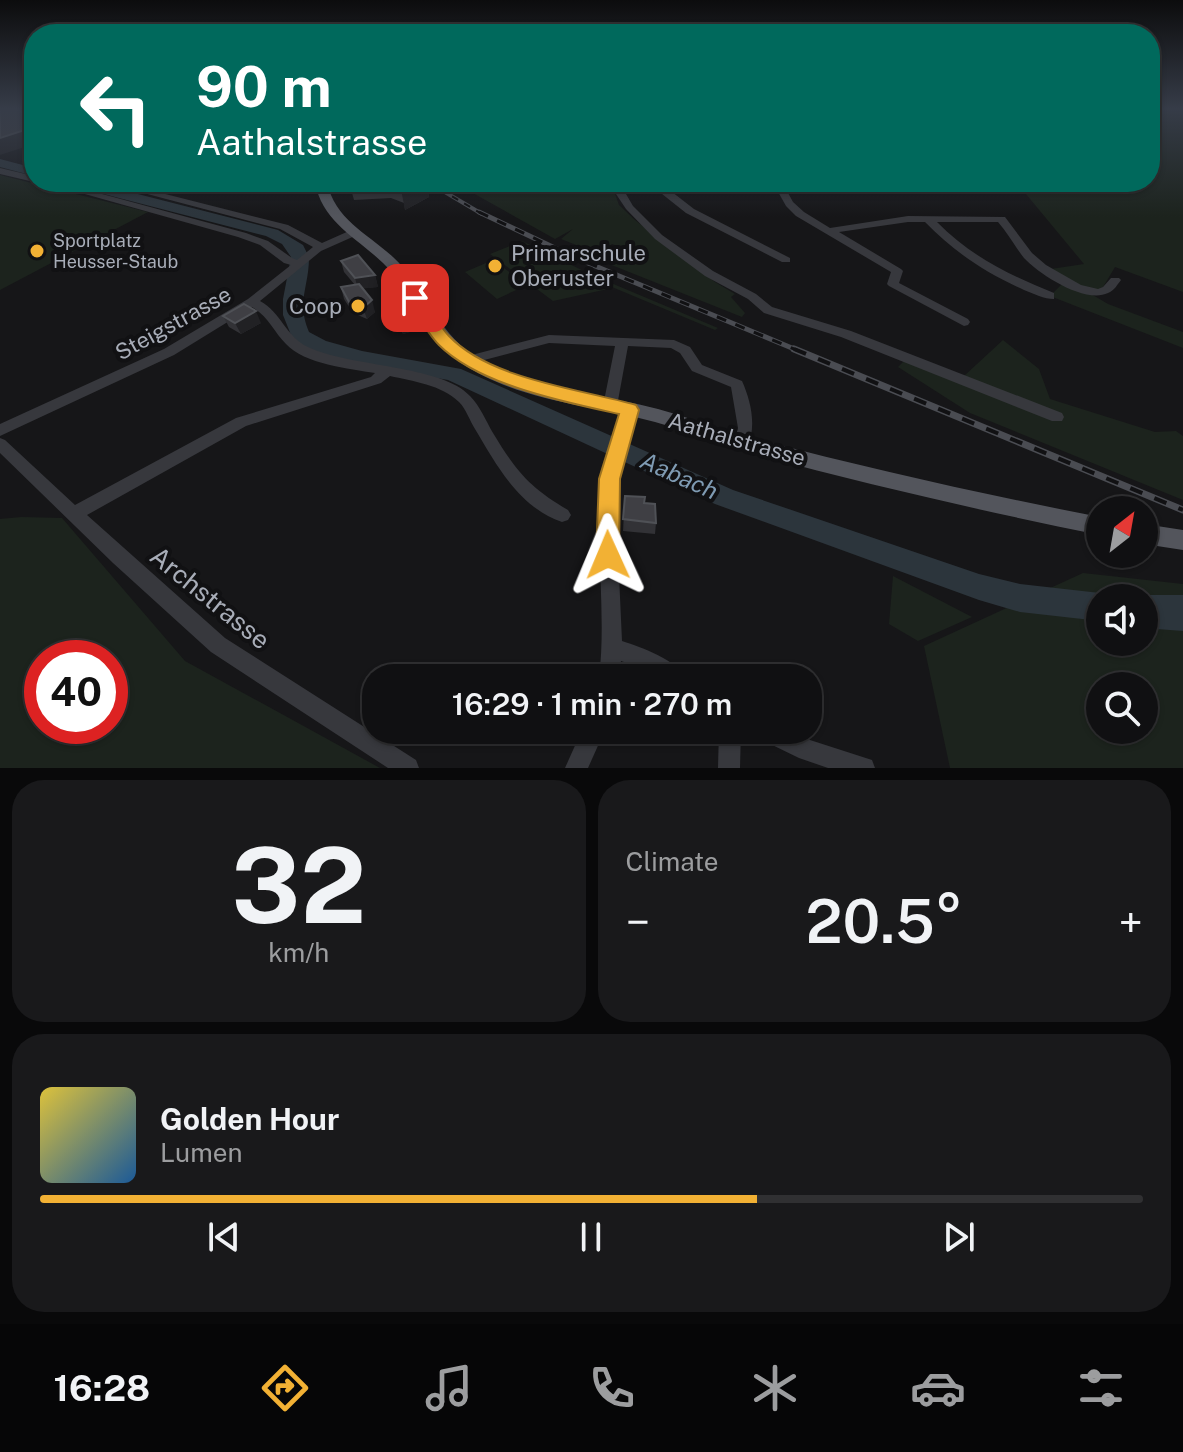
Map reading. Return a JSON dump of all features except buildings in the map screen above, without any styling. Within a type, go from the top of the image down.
[{"type":"main road","name":"Aathalstrasse","points":[[325,192],[331,207],[353,233],[395,267],[435,329],[452,348],[469,360],[545,391],[971,499],[1086,523]]},
{"type":"main road","points":[[1158,536],[1183,540]]},
{"type":"street","points":[[0,171],[24,177]]},
{"type":"street","points":[[83,192],[257,240],[298,262]]},
{"type":"street","points":[[146,192],[284,227],[303,234],[322,247]]},
{"type":"street","points":[[620,192],[638,218],[713,277],[760,302],[768,310],[846,334],[1057,417]]},
{"type":"street","points":[[666,192],[690,211],[786,260]]},
{"type":"street","points":[[783,192],[794,209],[897,271],[893,284],[964,322]]},
{"type":"street","points":[[828,231],[851,225],[927,218],[1001,219],[1014,232],[1029,257],[1064,282],[1100,292],[1106,291],[1115,280]]},
{"type":"street","points":[[927,218],[948,239],[991,272],[1050,296]]},
{"type":"street","name":"Steigstrasse","points":[[0,430],[153,360],[252,302],[298,262],[353,233]]},
{"type":"street","points":[[252,302],[268,307],[291,344],[301,349],[345,366],[431,381],[453,389],[465,399],[515,479],[533,498],[562,515]]},
{"type":"street","points":[[469,360],[549,339],[674,344],[685,350],[697,368],[737,384],[746,428],[742,443]]},
{"type":"street","points":[[611,664],[614,649],[607,524],[609,479],[618,445],[622,344]]},
{"type":"street","points":[[74,514],[241,422],[376,380],[385,373]]},
{"type":"street","name":"Archstrasse","points":[[0,444],[218,645],[408,768]]},
{"type":"street","points":[[614,649],[652,664]]},
{"type":"street","points":[[576,768],[587,744]]},
{"type":"street","points":[[729,768],[730,744]]},
{"type":"street","points":[[795,744],[864,768]]},
{"type":"shaded area","points":[[1160,145],[1183,145],[1183,292],[1115,267],[1100,292],[1086,291],[1108,304],[1183,332],[1183,348],[1050,296],[1064,282],[1044,270],[1084,264],[1024,192],[1160,192]]},
{"type":"shaded area","name":"Sportplatz Heusser-Staub","points":[[0,175],[24,181],[24,192],[68,192],[148,212],[0,290]]},
{"type":"shaded area","points":[[471,192],[614,192],[619,205],[635,220],[735,294],[731,297],[745,313],[742,317],[609,264],[602,260],[617,246],[612,244],[599,254],[561,239],[573,229],[555,239]]},
{"type":"shaded area","points":[[522,241],[592,275],[718,328],[715,330],[588,277],[587,280],[608,289],[553,301],[490,254]]},
{"type":"shaded area","points":[[493,260],[527,285],[497,299],[465,272]]},
{"type":"shaded area","points":[[1003,340],[1039,369],[1050,399],[1155,432],[1176,431],[1183,436],[1183,500],[970,413],[898,367],[910,355],[964,376]]},
{"type":"shaded area","points":[[22,517],[62,518],[185,661],[380,768],[0,768],[0,519]]},
{"type":"shaded area","points":[[1083,573],[1183,584],[1183,768],[950,768],[924,646]]},
{"type":"shaded area","points":[[893,576],[972,617],[918,641],[889,624]]},
{"type":"waterway","name":"Aabach","points":[[0,163],[24,169]]},
{"type":"waterway","name":"Aabach","points":[[113,192],[272,233],[288,241],[300,257],[292,299],[293,318],[300,336],[319,346],[362,358],[453,374],[724,497],[979,587],[1020,598],[1086,605]]},
{"type":"waterway","name":"Aabach","points":[[1158,609],[1183,609]]},
{"type":"waterway","points":[[1158,621],[1183,623]]},
{"type":"railway","points":[[445,192],[482,214]]},
{"type":"railway","points":[[479,212],[576,258],[799,351]]},
{"type":"railway","points":[[794,349],[1183,510]]},
{"type":"place","name":"Sportplatz Heusser-Staub","points":[[37,251]]},
{"type":"place","name":"Primarschule Oberuster","points":[[495,266]]},
{"type":"place","name":"Coop","points":[[358,306]]},
{"type":"route","points":[[415,298],[444,340],[469,360],[522,384],[629,410],[609,479],[608,555]]}]
